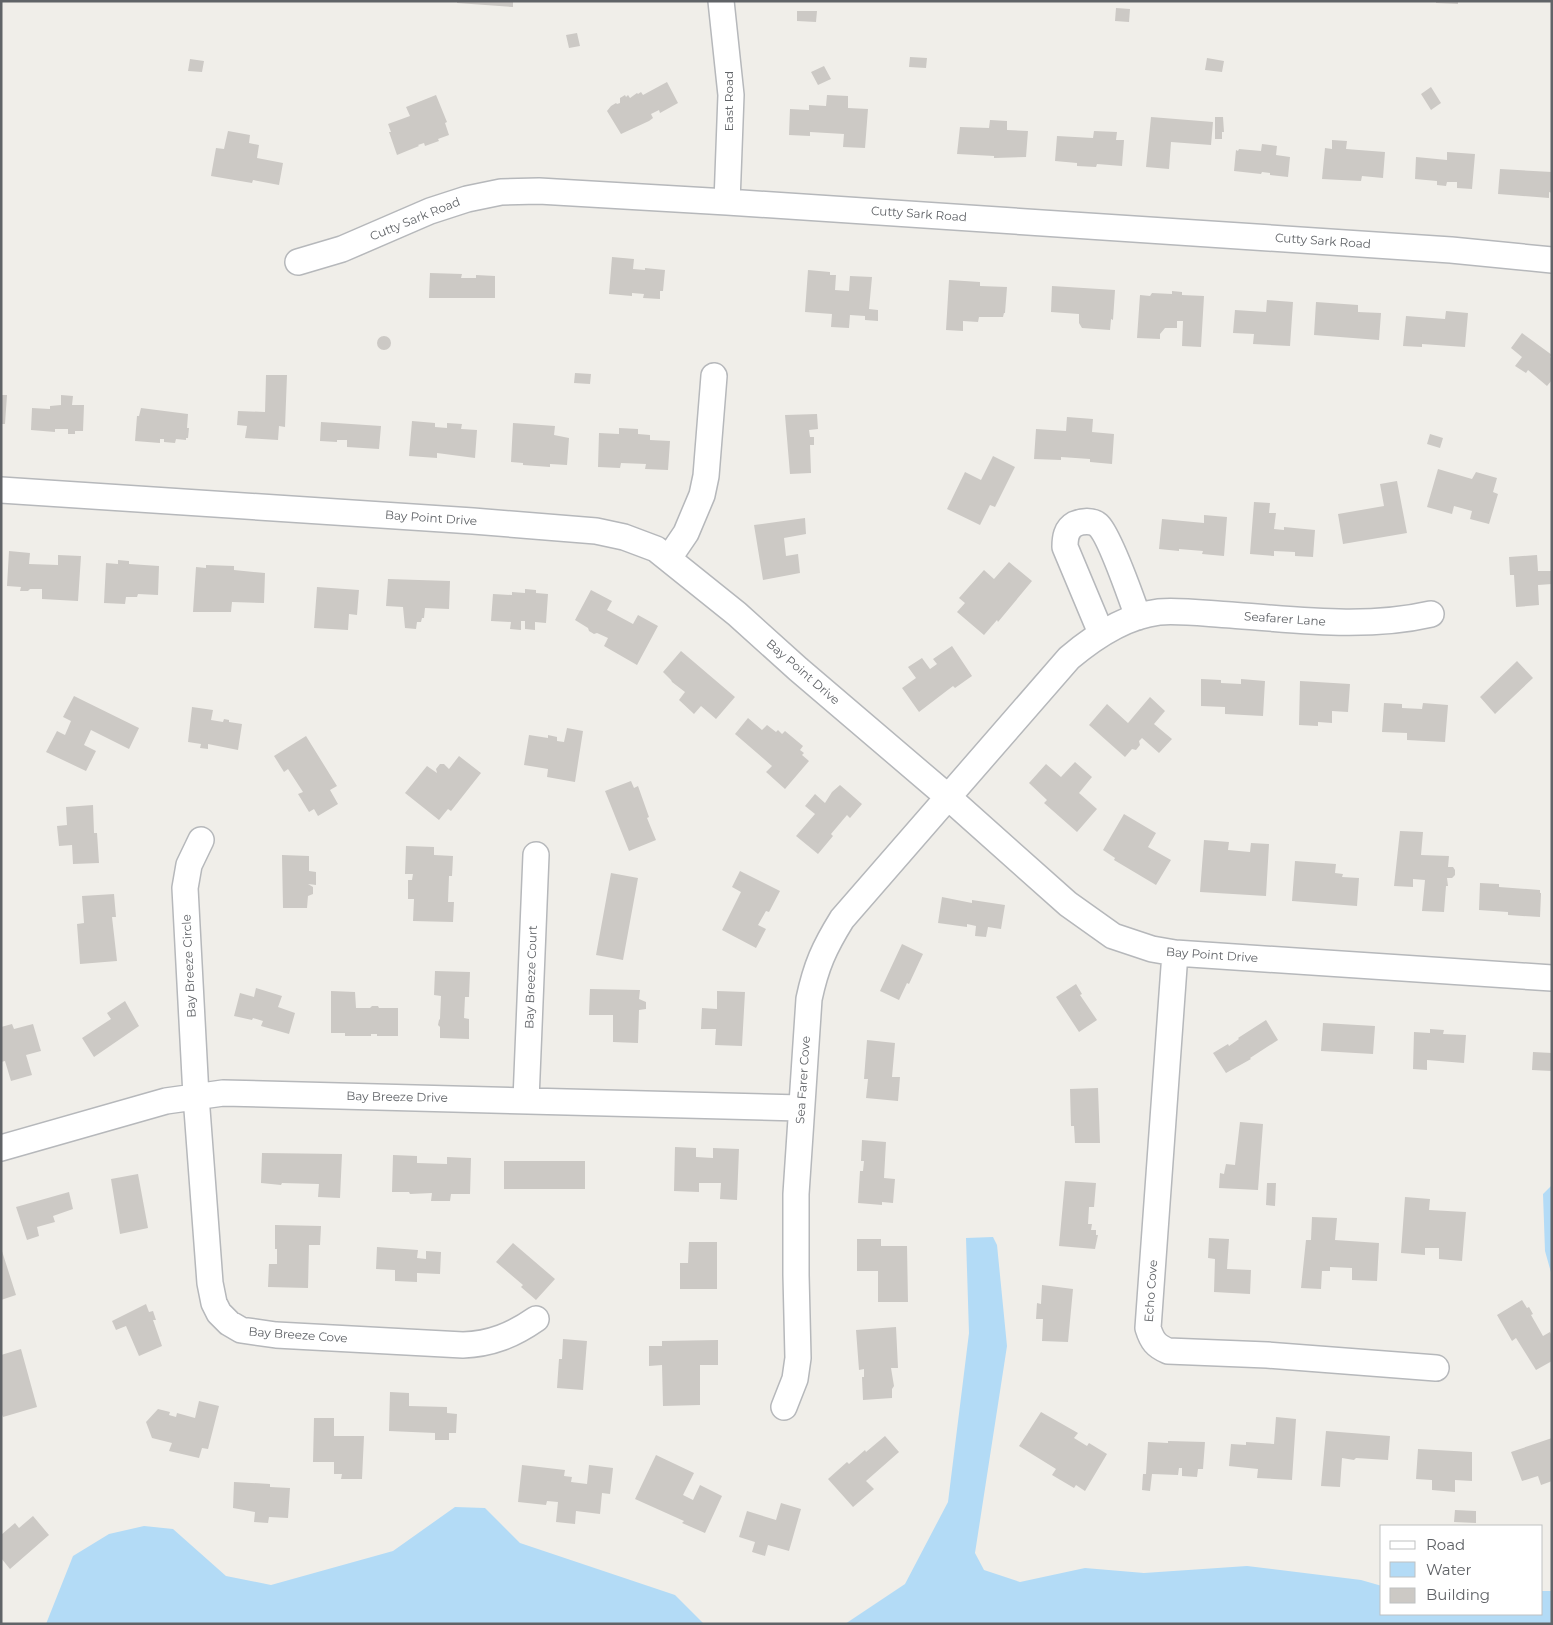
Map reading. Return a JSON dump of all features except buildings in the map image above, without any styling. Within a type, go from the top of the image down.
[{"type":"street","name":"East Road","points":[[722,1],[731,96],[727,202]]},
{"type":"street","name":"Cutty Sark Road","points":[[298,262],[342,249],[458,202],[501,192],[539,191],[1451,250],[1552,260]]},
{"type":"street","points":[[669,558],[686,533],[702,494],[706,476],[714,376]]},
{"type":"street","name":"Bay Point Drive","points":[[1,490],[453,520],[596,531],[624,537],[656,549],[669,558],[737,614],[1068,904],[1113,936],[1152,949],[1175,953],[1552,978]]},
{"type":"street","points":[[1101,633],[1065,547],[1065,538],[1069,529],[1075,524],[1084,521],[1093,522],[1103,531],[1131,595],[1138,617]]},
{"type":"street","name":"Seafarer Lane","points":[[948,797],[1069,658],[1101,633],[1138,617],[1160,612],[1326,622],[1383,622],[1431,614]]},
{"type":"street","name":"Sea Farer Cove","points":[[784,1407],[795,1379],[798,1358],[796,1194],[800,1108],[809,999],[814,975],[824,948],[842,919],[948,797]]},
{"type":"street","name":"Bay Breeze Circle","points":[[196,1096],[185,888],[189,865],[200,840]]},
{"type":"street","name":"Bay Breeze Court","points":[[526,1100],[536,855]]},
{"type":"street","name":"Echo Cove","points":[[1175,953],[1148,1328],[1151,1338],[1149,1352],[1267,1355],[1436,1368]]},
{"type":"street","name":"Bay Breeze Drive","points":[[1,1148],[157,1103],[223,1093],[800,1108]]},
{"type":"street","name":"Bay Breeze Cove","points":[[196,1096],[210,1283],[214,1303],[219,1313],[229,1323],[241,1330],[276,1335],[479,1345],[521,1330],[536,1319]]},
{"type":"water","points":[[1552,1185],[1552,1276],[1545,1251],[1543,1194]]},
{"type":"water","points":[[993,1237],[997,1245],[1007,1346],[975,1553],[984,1570],[1020,1582],[1085,1568],[1144,1573],[1247,1566],[1361,1580],[1380,1585],[1380,1615],[1543,1615],[1543,1591],[1552,1591],[1552,1624],[845,1624],[905,1584],[948,1502],[969,1333],[966,1238]]},
{"type":"water","points":[[455,1507],[485,1508],[520,1543],[675,1595],[704,1624],[46,1624],[73,1556],[109,1534],[144,1526],[173,1529],[226,1576],[271,1585],[393,1551]]}]
